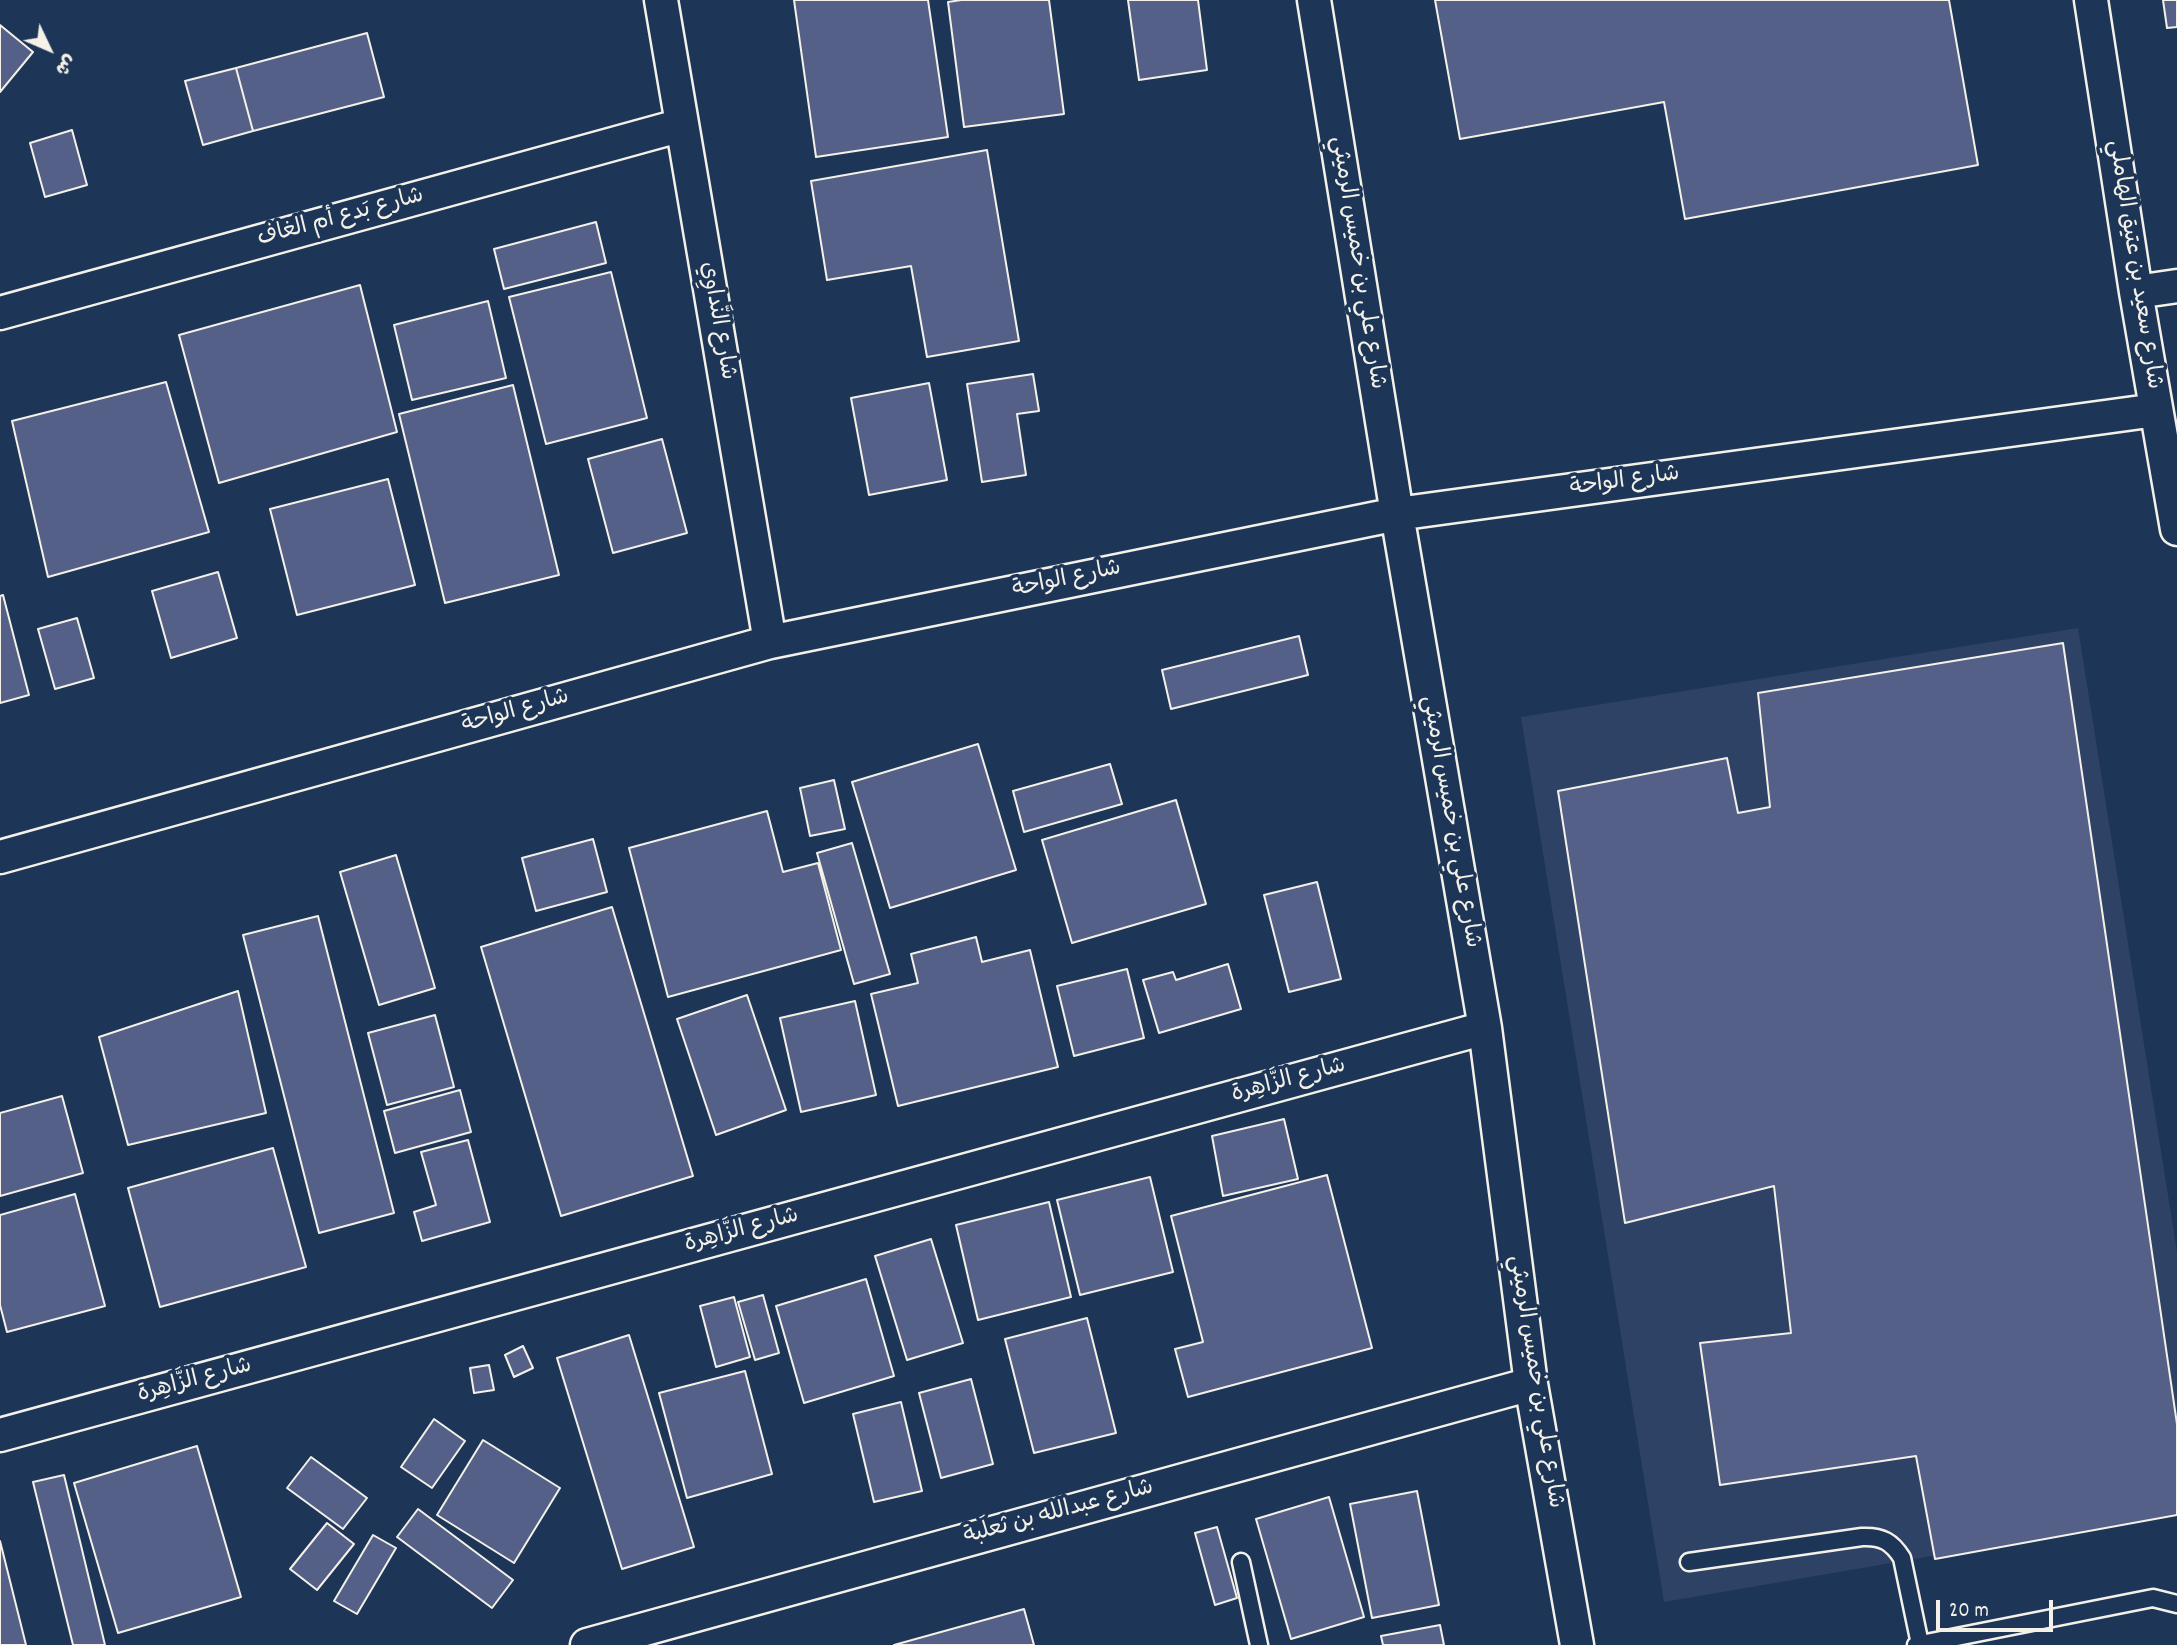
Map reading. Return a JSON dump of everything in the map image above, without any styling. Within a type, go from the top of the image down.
[{"type":"street","name":"شارع النَّداوِي","points":[[661,0],[770,642]]},
{"type":"street","name":"شارع علي بن خميس الرميثي","points":[[1314,0],[1397,513],[1485,1028],[1531,1384],[1577,1645]]},
{"type":"street","name":"شارع سعيد بن عتيق الهاملي","points":[[2091,0],[2136,292],[2177,529]]},
{"type":"street","name":"شارع بَدع أم الغاف","points":[[0,313],[682,125]]},
{"type":"street","points":[[2136,292],[2177,286]]},
{"type":"street","name":"شارع الواحة","points":[[0,857],[770,642],[1397,513],[2156,410]]},
{"type":"street","name":"شارع الزَّاهِرة","points":[[0,1435],[1485,1028]]},
{"type":"street","name":"شارع عبدالله بن ثعلَبة","points":[[587,1645],[1531,1384]]},
{"type":"lane","points":[[1689,1562],[1875,1536],[1896,1548],[1906,1570],[1918,1645],[2152,1598],[2177,1604]]},
{"type":"lane","points":[[1241,1562],[1259,1645]]},
{"type":"shaded area","points":[[2078,628],[2177,1252],[2177,1514],[1664,1602],[1521,717]]},
{"type":"building","points":[[794,0],[928,0],[948,137],[816,157]]},
{"type":"building","points":[[1049,0],[1064,114],[964,127],[948,2]]},
{"type":"building","points":[[1128,0],[1198,0],[1207,70],[1139,80]]},
{"type":"building","points":[[1435,0],[1949,0],[1978,165],[1685,219],[1664,102],[1460,139]]},
{"type":"building","points":[[2163,0],[2177,0],[2177,27],[2167,28]]},
{"type":"building","points":[[0,25],[33,52],[0,92]]},
{"type":"building","points":[[367,33],[384,97],[253,131],[236,68]]},
{"type":"building","points":[[236,68],[253,131],[203,145],[185,81]]},
{"type":"building","points":[[72,130],[87,185],[45,197],[30,143]]},
{"type":"building","points":[[987,150],[1019,341],[927,357],[911,266],[827,280],[811,181]]},
{"type":"building","points":[[596,222],[606,263],[504,289],[494,249]]},
{"type":"building","points":[[611,272],[647,418],[546,444],[509,297]]},
{"type":"building","points":[[360,285],[397,432],[219,483],[179,335]]},
{"type":"building","points":[[488,301],[506,378],[412,400],[394,325]]},
{"type":"building","points":[[1033,374],[1039,411],[1017,414],[1026,475],[982,482],[967,384]]},
{"type":"building","points":[[166,382],[209,532],[48,577],[12,421]]},
{"type":"building","points":[[929,383],[947,480],[869,495],[851,398]]},
{"type":"building","points":[[513,385],[559,575],[445,603],[399,414]]},
{"type":"building","points":[[662,439],[687,533],[613,553],[588,459]]},
{"type":"building","points":[[388,479],[415,585],[297,615],[270,509]]},
{"type":"building","points":[[218,572],[237,638],[171,658],[152,591]]},
{"type":"building","points":[[3,595],[29,695],[0,703],[0,596]]},
{"type":"building","points":[[77,618],[94,678],[55,689],[38,629]]},
{"type":"building","points":[[1299,636],[1308,675],[1171,709],[1162,670]]},
{"type":"building","points":[[2063,643],[2177,1424],[2177,1515],[1935,1559],[1916,1456],[1720,1485],[1700,1343],[1791,1333],[1774,1186],[1625,1223],[1558,791],[1727,758],[1738,813],[1770,807],[1758,693]]},
{"type":"building","points":[[978,744],[1016,870],[890,908],[852,782]]},
{"type":"building","points":[[1110,764],[1122,804],[1024,832],[1013,791]]},
{"type":"building","points":[[834,780],[845,829],[810,836],[800,788]]},
{"type":"building","points":[[1176,800],[1206,904],[1072,943],[1042,840]]},
{"type":"building","points":[[767,811],[783,872],[818,863],[841,950],[668,997],[629,848]]},
{"type":"building","points":[[593,839],[607,892],[536,911],[522,858]]},
{"type":"building","points":[[852,843],[890,974],[854,984],[817,853]]},
{"type":"building","points":[[396,855],[435,988],[379,1005],[340,872]]},
{"type":"building","points":[[1317,882],[1341,979],[1289,992],[1264,895]]},
{"type":"building","points":[[612,907],[693,1176],[561,1216],[481,947]]},
{"type":"building","points":[[318,916],[394,1213],[319,1233],[243,935]]},
{"type":"building","points":[[976,937],[982,962],[1030,950],[1058,1067],[898,1106],[871,994],[918,983],[911,954]]},
{"type":"building","points":[[1228,964],[1241,1009],[1159,1033],[1143,980],[1173,972],[1176,980]]},
{"type":"building","points":[[1127,969],[1144,1038],[1074,1056],[1057,986]]},
{"type":"building","points":[[238,991],[266,1113],[128,1145],[99,1037]]},
{"type":"building","points":[[747,995],[786,1110],[716,1135],[677,1019]]},
{"type":"building","points":[[855,1001],[876,1095],[801,1112],[780,1018]]},
{"type":"building","points":[[435,1015],[454,1087],[387,1105],[368,1033]]},
{"type":"building","points":[[460,1090],[471,1132],[395,1153],[384,1111]]},
{"type":"building","points":[[62,1096],[83,1173],[0,1196],[0,1113]]},
{"type":"building","points":[[1284,1119],[1298,1179],[1223,1196],[1212,1136]]},
{"type":"building","points":[[468,1140],[490,1222],[422,1241],[414,1212],[436,1205],[421,1152]]},
{"type":"building","points":[[273,1148],[306,1267],[160,1307],[128,1188]]},
{"type":"building","points":[[1327,1175],[1372,1348],[1188,1397],[1175,1349],[1203,1342],[1171,1216]]},
{"type":"building","points":[[1150,1177],[1173,1272],[1080,1295],[1057,1200]]},
{"type":"building","points":[[75,1194],[105,1306],[7,1332],[0,1305],[0,1215]]},
{"type":"building","points":[[1049,1202],[1071,1297],[978,1320],[956,1225]]},
{"type":"building","points":[[931,1239],[963,1343],[907,1360],[875,1256]]},
{"type":"building","points":[[866,1279],[894,1376],[804,1403],[776,1306]]},
{"type":"building","points":[[763,1295],[779,1353],[755,1360],[738,1302]]},
{"type":"building","points":[[734,1297],[750,1357],[716,1367],[700,1306]]},
{"type":"building","points":[[1087,1318],[1116,1433],[1034,1453],[1005,1339]]},
{"type":"building","points":[[629,1335],[694,1547],[622,1569],[557,1358]]},
{"type":"building","points":[[523,1346],[533,1368],[514,1377],[505,1355]]},
{"type":"building","points":[[489,1365],[494,1390],[474,1393],[470,1368]]},
{"type":"building","points":[[745,1371],[772,1474],[687,1498],[659,1393]]},
{"type":"building","points":[[971,1379],[993,1464],[941,1478],[919,1393]]},
{"type":"building","points":[[901,1402],[922,1491],[874,1502],[853,1414]]},
{"type":"building","points":[[434,1419],[465,1441],[432,1488],[401,1467]]},
{"type":"building","points":[[483,1440],[560,1488],[514,1563],[437,1515]]},
{"type":"building","points":[[197,1446],[241,1597],[118,1633],[74,1483]]},
{"type":"building","points":[[311,1457],[367,1498],[343,1529],[287,1488]]},
{"type":"building","points":[[64,1475],[105,1645],[73,1645],[33,1482]]},
{"type":"building","points":[[1417,1491],[1439,1605],[1372,1618],[1350,1504]]},
{"type":"building","points":[[1329,1497],[1364,1617],[1291,1639],[1256,1519]]},
{"type":"building","points":[[418,1509],[513,1580],[492,1608],[397,1537]]},
{"type":"building","points":[[327,1523],[354,1544],[317,1590],[290,1569]]},
{"type":"building","points":[[1217,1527],[1237,1598],[1215,1605],[1195,1533]]},
{"type":"building","points":[[373,1535],[396,1548],[357,1614],[334,1601]]},
{"type":"building","points":[[0,1541],[26,1645],[0,1645]]},
{"type":"building","points":[[1024,1609],[1034,1645],[894,1645]]},
{"type":"building","points":[[1440,1625],[1444,1645],[1383,1645],[1381,1636]]}]
